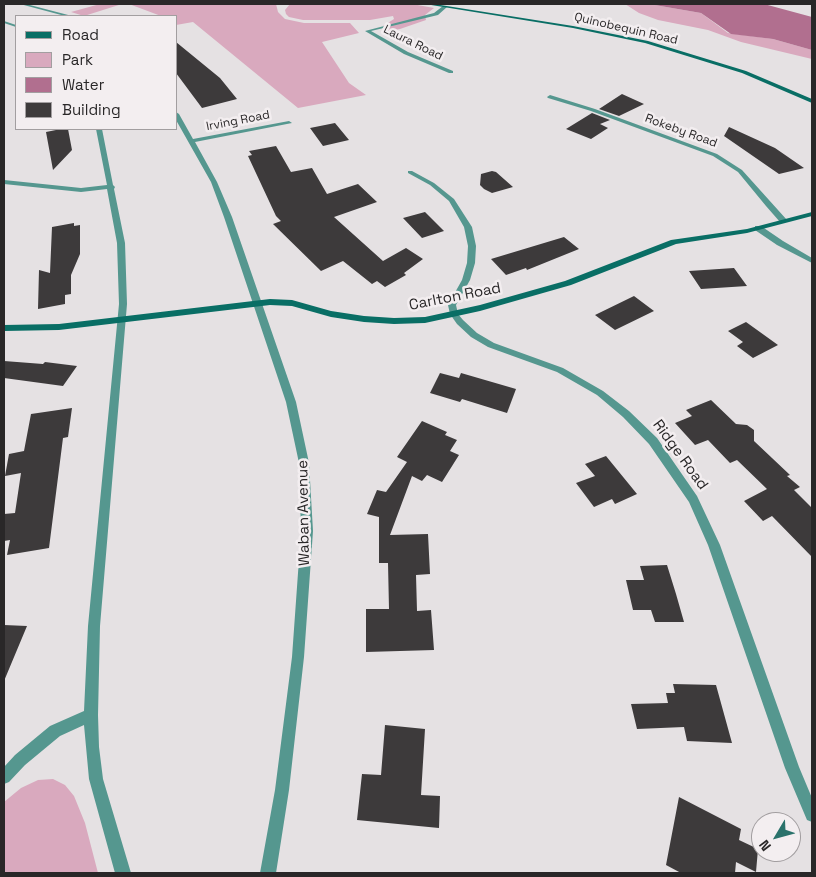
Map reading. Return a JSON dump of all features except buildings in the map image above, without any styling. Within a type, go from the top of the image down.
[{"type":"street","points":[[22,4],[66,15]]},
{"type":"street","name":"Quinobequin Road","points":[[428,4],[560,25],[646,42],[744,72],[812,101]]},
{"type":"street","name":"Laura Road","points":[[445,7],[436,14],[367,31],[406,53],[451,72]]},
{"type":"street","name":"Rokeby Road","points":[[550,98],[594,110],[715,155],[740,170],[768,205],[783,220]]},
{"type":"street","name":"Waban Avenue","points":[[178,117],[224,204],[258,302],[296,422],[304,463],[307,522],[304,589],[290,735],[268,873]]},
{"type":"street","name":"Irving Road","points":[[192,141],[289,123]]},
{"type":"street","points":[[99,130],[112,188],[121,243],[122,319],[94,626],[90,715],[96,780],[122,873]]},
{"type":"street","points":[[410,172],[421,176],[452,200],[468,227],[472,246],[471,263],[466,280],[452,305],[454,314]]},
{"type":"street","points":[[4,182],[81,190],[112,188]]},
{"type":"street","name":"Carlton Road","points":[[4,328],[44,328],[258,302],[292,303],[348,317],[380,321],[410,321],[454,314],[576,281],[674,242],[758,228],[812,214]]},
{"type":"street","points":[[758,228],[812,261]]},
{"type":"street","name":"Ridge Road","points":[[454,314],[466,329],[482,340],[560,370],[600,393],[640,427],[666,458],[693,498],[704,521],[792,768],[812,815]]},
{"type":"street","points":[[4,778],[20,760],[55,731],[90,715]]},
{"type":"green space","points":[[100,4],[122,4],[87,15],[71,12]]},
{"type":"green space","points":[[129,4],[276,4],[278,12],[285,19],[304,23],[350,23],[359,33],[322,42],[349,83],[366,95],[298,108],[193,22],[178,25],[178,15],[158,15]]},
{"type":"green space","points":[[290,4],[412,4],[434,8],[425,15],[426,20],[389,31],[384,29],[383,26],[394,19],[393,16],[370,20],[303,20],[289,17],[286,14],[285,10]]},
{"type":"green space","points":[[625,4],[649,4],[701,13],[728,33],[773,39],[812,50],[812,59],[741,42],[708,30],[658,20],[639,13]]},
{"type":"green space","points":[[53,779],[65,785],[74,796],[85,823],[98,873],[4,873],[4,802],[21,788],[38,780]]},
{"type":"water","points":[[649,4],[764,4],[812,17],[812,50],[773,39],[731,34],[701,13]]}]
